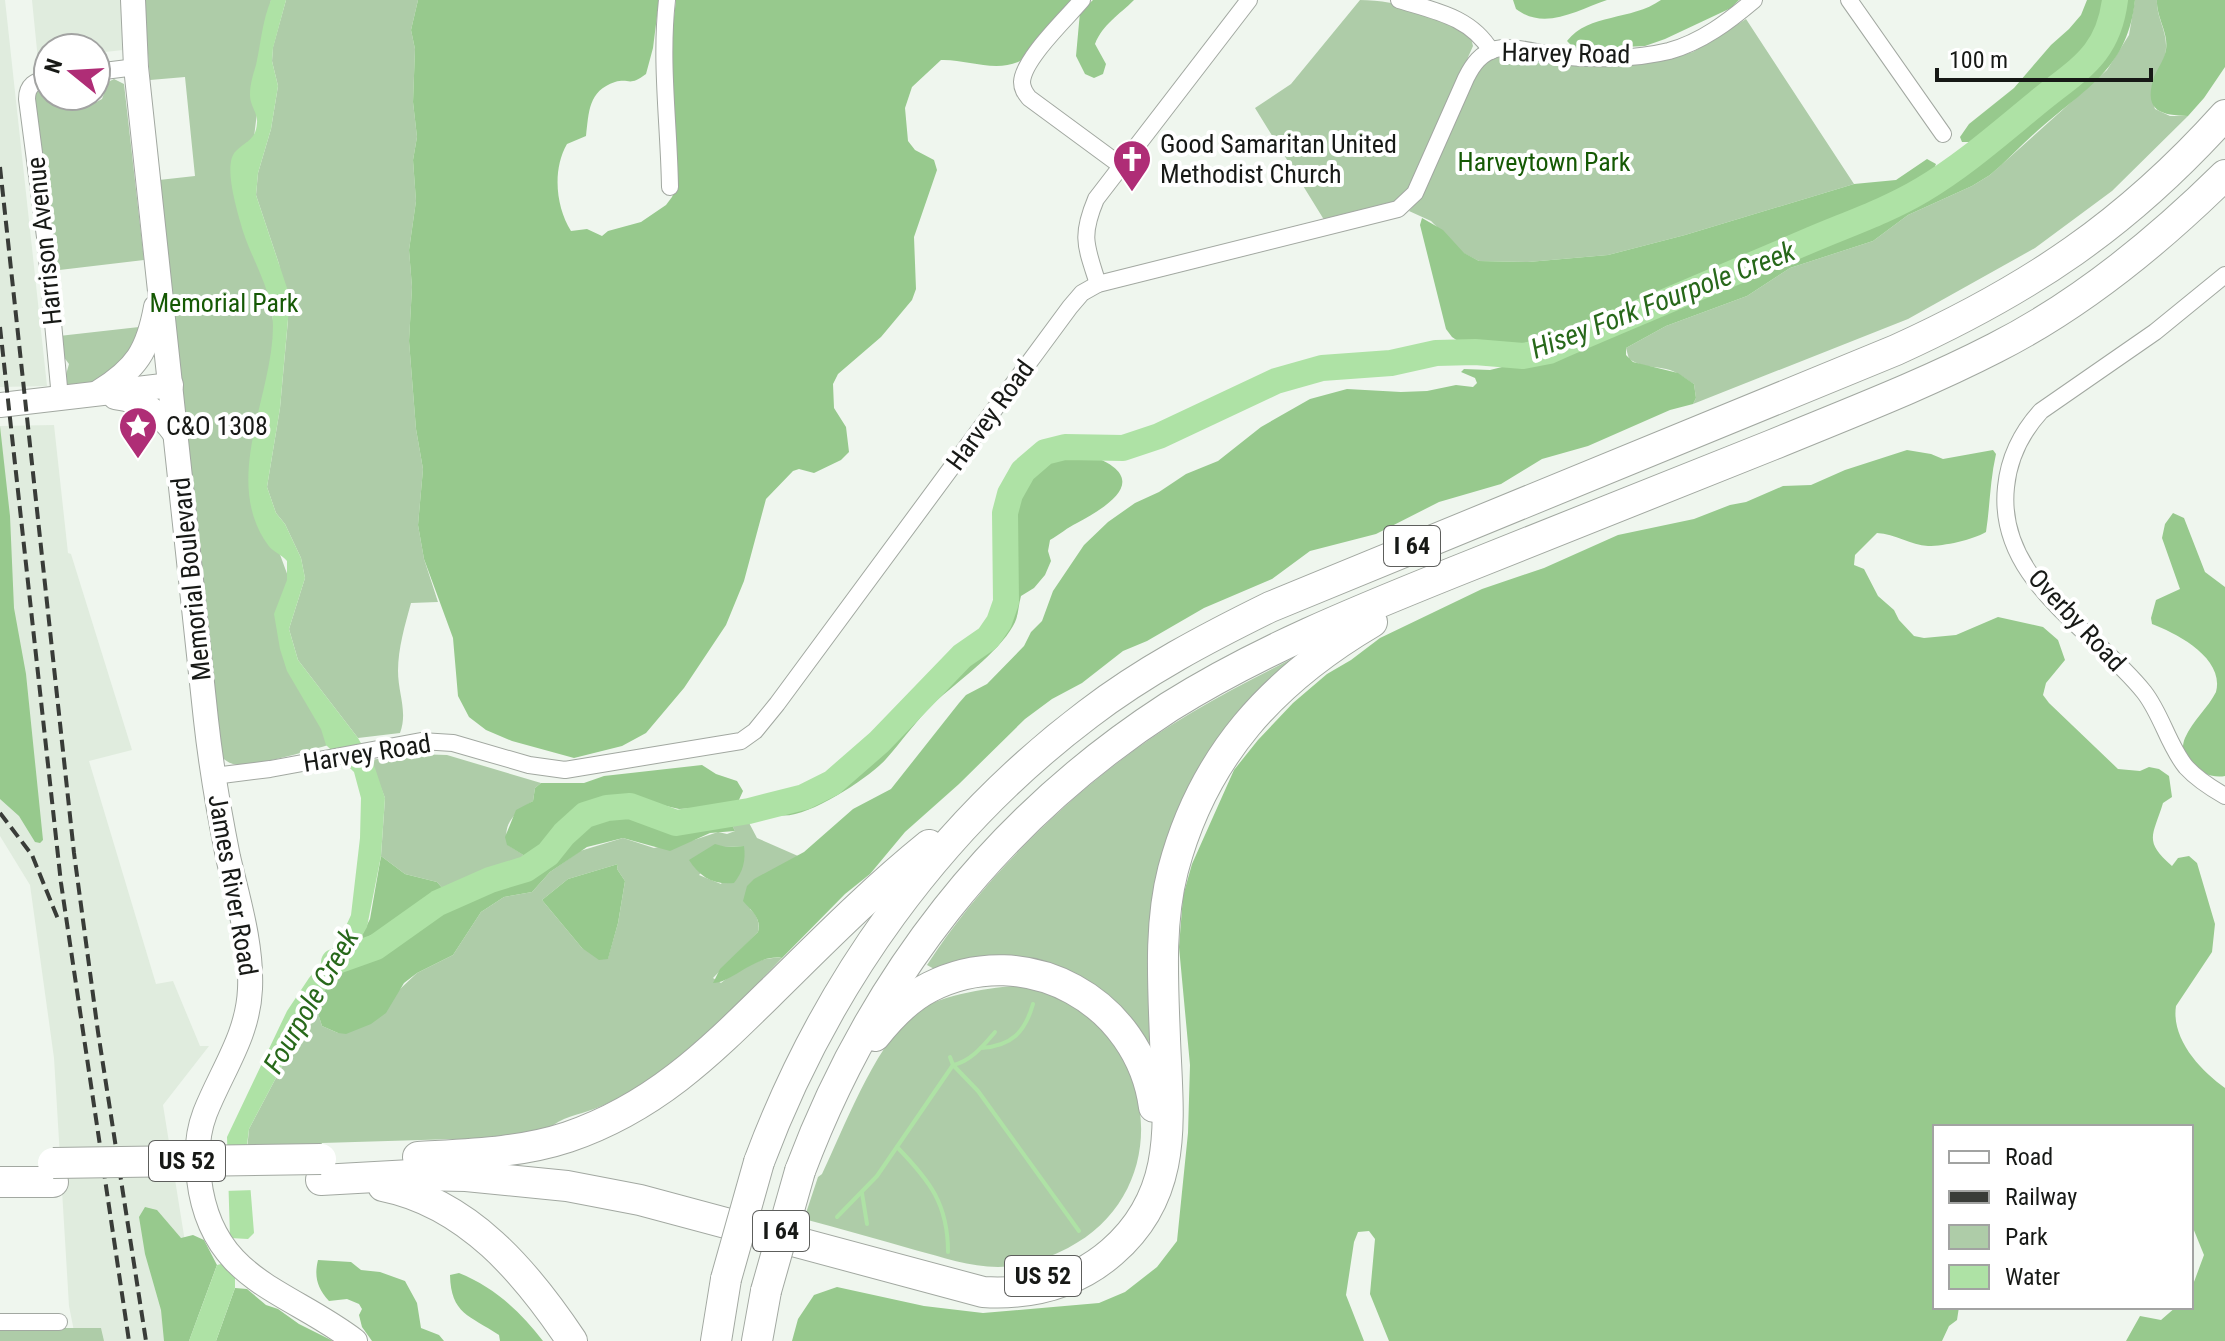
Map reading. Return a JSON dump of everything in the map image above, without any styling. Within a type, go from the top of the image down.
[{"type":"highway","name":"I 64","points":[[716,1341],[726,1279],[759,1162],[804,1056],[857,962],[902,898],[977,812],[1029,762],[1089,712],[1168,661],[1235,624],[1402,550],[1896,350],[1986,307],[2029,283],[2114,222],[2192,152],[2225,115]]},
{"type":"highway","name":"I 64","points":[[757,1341],[766,1291],[800,1171],[834,1089],[885,995],[943,913],[1011,835],[1087,766],[1149,721],[1216,680],[1307,634],[1858,409],[1998,347],[2086,291],[2149,245],[2225,175]]},
{"type":"highway","points":[[321,1170],[520,1180],[603,1192],[983,1292],[1008,1294],[1048,1287],[1088,1270],[1120,1245],[1134,1229],[1146,1212],[1163,1170],[1169,1121],[1163,983],[1167,902],[1180,845],[1202,791],[1217,764],[1251,718],[1295,674],[1342,640],[1447,575]]},
{"type":"highway","points":[[397,1158],[477,1154],[541,1145],[598,1126],[653,1097],[711,1051],[860,904],[904,865],[977,812]]},
{"type":"highway","name":"US 52","points":[[0,1163],[53,1172],[321,1170],[397,1158],[508,1167],[599,1179],[706,1204],[957,1275],[1000,1281],[1022,1280],[1061,1270],[1096,1250],[1113,1235],[1139,1199],[1153,1157],[1156,1115],[1140,1056],[1118,1023],[1103,1008],[1069,986],[1047,977],[1025,973],[978,973],[930,986],[886,1022],[834,1089]]},
{"type":"highway","name":"US 52","points":[[321,1170],[404,1191],[453,1213],[481,1234],[508,1261],[572,1341]]},
{"type":"highway","name":"US 52","points":[[0,1182],[53,1172]]},
{"type":"street","name":"Memorial Boulevard","points":[[133,0],[136,67],[214,776]]},
{"type":"street","points":[[667,0],[664,64],[670,187]]},
{"type":"street","points":[[1082,0],[1029,62],[1022,82],[1024,92],[1120,165]]},
{"type":"street","points":[[1098,284],[1085,244],[1085,233],[1096,199],[1249,0]]},
{"type":"street","points":[[1399,0],[1465,22],[1479,32],[1491,51]]},
{"type":"street","name":"Harvey Road","points":[[214,776],[421,741],[467,746],[529,765],[565,770],[724,745],[748,737],[801,671],[1087,289],[1398,209],[1415,193],[1472,67],[1491,51],[1505,49],[1577,57],[1657,53],[1707,35],[1754,0]]},
{"type":"street","points":[[1849,0],[1943,134]]},
{"type":"street","points":[[112,70],[136,67]]},
{"type":"street","name":"Harrison Avenue","points":[[32,85],[27,99],[45,237],[60,398]]},
{"type":"street","name":"Overby Road","points":[[2225,275],[2155,332],[2041,411],[2017,444],[2005,497],[2006,516],[2017,551],[2041,588],[2144,692],[2187,767],[2225,796]]},
{"type":"street","points":[[97,394],[121,378],[141,356],[153,325],[160,289]]},
{"type":"street","points":[[0,405],[171,385]]},
{"type":"street","points":[[97,394],[143,403],[163,417],[176,435]]},
{"type":"street","name":"James River Road","points":[[214,776],[245,935],[251,986],[248,1014],[240,1040],[210,1102],[199,1133],[197,1149],[201,1192],[216,1234],[243,1270],[271,1291],[355,1341]]},
{"type":"street","points":[[0,1322],[59,1322]]},
{"type":"shaded area","points":[[0,0],[5,0],[47,386],[0,387]]},
{"type":"shaded area","points":[[32,0],[121,0],[123,50],[112,51],[112,32],[35,32]]},
{"type":"shaded area","points":[[418,0],[659,0],[646,74],[633,81],[615,82],[600,91],[592,103],[586,136],[567,144],[559,165],[559,200],[571,231],[587,229],[602,236],[608,231],[641,222],[666,205],[678,182],[670,51],[676,0],[1072,0],[1020,61],[991,66],[941,60],[912,87],[905,108],[908,141],[915,150],[934,160],[937,170],[914,237],[916,289],[912,300],[881,337],[838,374],[833,384],[834,408],[846,427],[849,452],[841,460],[814,473],[799,469],[793,471],[766,499],[744,581],[726,625],[684,688],[646,733],[622,746],[574,758],[512,741],[486,730],[469,717],[458,696],[453,638],[424,559],[418,525],[423,469],[416,429],[409,341],[412,287],[409,250],[416,201],[413,160],[417,137],[413,102],[415,49],[411,30]]},
{"type":"shaded area","points":[[1093,0],[1134,0],[1098,37],[1095,44],[1106,64],[1103,74],[1094,78],[1085,74],[1076,56],[1080,12]]},
{"type":"shaded area","points":[[1513,0],[1607,0],[1573,13],[1538,18],[1516,9]]},
{"type":"shaded area","points":[[1661,0],[1739,0],[1731,8],[1645,46],[1584,49],[1574,48],[1567,41],[1576,32],[1598,21],[1649,7]]},
{"type":"shaded area","points":[[2087,0],[2105,0],[2103,23],[2093,48],[2086,56],[2000,123],[1972,142],[1962,142],[1960,137],[1969,124],[2014,88],[2081,15]]},
{"type":"shaded area","points":[[2119,0],[2135,0],[2131,22],[2115,58],[2091,85],[1990,175],[1908,215],[1873,241],[1790,268],[1747,296],[1666,326],[1626,348],[1626,355],[1633,362],[1678,373],[1694,384],[1696,398],[1693,404],[1670,410],[1588,446],[1542,459],[1501,484],[1439,502],[1376,534],[1310,551],[1272,579],[1204,608],[1147,641],[1123,651],[1082,683],[1052,699],[1025,719],[905,832],[870,874],[845,894],[782,958],[762,960],[728,979],[713,983],[720,969],[758,932],[757,919],[743,901],[747,886],[754,879],[804,852],[853,809],[891,789],[966,695],[987,684],[1024,646],[1031,632],[1042,621],[1053,591],[1084,545],[1108,522],[1135,503],[1186,474],[1218,461],[1261,427],[1310,399],[1347,389],[1401,392],[1456,385],[1473,387],[1477,383],[1475,378],[1461,372],[1464,369],[1490,370],[1540,360],[1609,337],[1676,303],[1767,266],[1800,249],[1862,226],[1916,200],[1987,152],[2031,112],[2087,72],[2114,33],[2119,18]]},
{"type":"shaded area","points":[[2157,0],[2225,0],[2225,67],[2188,116],[2163,113],[2157,110],[2151,99],[2153,80],[2165,54],[2166,44]]},
{"type":"shaded area","points":[[1927,159],[1936,164],[1934,169],[1882,202],[1832,220],[1609,318],[1575,326],[1549,341],[1517,346],[1461,343],[1452,337],[1446,329],[1420,225],[1422,218],[1443,230],[1464,253],[1479,261],[1528,262],[1608,255],[1854,184],[1896,180]]},
{"type":"shaded area","points":[[54,425],[68,553],[71,554],[132,750],[89,761],[156,984],[173,981],[200,1046],[209,1046],[163,1105],[201,1341],[76,1341],[69,1306],[54,1058],[30,885],[0,836],[0,426]]},
{"type":"shaded area","points":[[0,426],[10,516],[14,608],[26,674],[43,840],[40,843],[35,842],[19,816],[0,799]]},
{"type":"shaded area","points":[[1907,450],[1943,459],[1993,450],[1996,454],[1986,532],[1958,542],[1928,546],[1877,533],[1855,555],[1854,565],[1864,569],[1878,596],[1894,610],[1914,636],[1956,635],[1998,617],[2043,627],[2058,640],[2065,660],[2046,683],[2043,695],[2049,703],[2118,769],[2140,771],[2149,767],[2169,776],[2172,797],[2163,803],[2154,831],[2154,844],[2172,866],[2178,858],[2189,856],[2197,863],[2215,924],[2212,952],[2176,1006],[2176,1018],[2189,1053],[2225,1088],[2225,1341],[2126,1341],[2140,1316],[2161,1320],[2174,1309],[2193,1309],[2193,1285],[2204,1255],[2193,1228],[2193,1125],[1933,1125],[1933,1309],[1959,1309],[1957,1320],[1949,1326],[1942,1341],[1389,1341],[1370,1294],[1375,1239],[1369,1231],[1358,1232],[1354,1242],[1346,1295],[1364,1341],[792,1341],[798,1319],[814,1295],[837,1287],[924,1306],[983,1313],[1099,1303],[1125,1292],[1157,1267],[1177,1241],[1188,1133],[1190,1065],[1179,947],[1183,896],[1192,864],[1234,770],[1258,740],[1293,703],[1327,674],[1380,638],[1482,589],[1544,568],[1618,535],[1694,519],[1783,486],[1811,485],[1845,470]]},
{"type":"shaded area","points":[[1081,452],[1115,468],[1122,477],[1122,486],[1107,504],[1050,540],[1048,551],[1051,561],[1045,575],[1034,588],[1021,596],[1013,626],[1006,636],[987,657],[934,703],[886,759],[866,777],[819,805],[790,815],[779,815],[779,810],[805,803],[869,761],[953,674],[999,636],[1006,627],[1009,612],[1010,532],[1015,500],[1022,486],[1038,469],[1061,456]]},
{"type":"shaded area","points":[[2173,513],[2184,518],[2205,572],[2225,587],[2225,776],[2209,775],[2194,767],[2184,754],[2183,746],[2188,732],[2216,692],[2217,680],[2213,668],[2185,641],[2152,624],[2156,600],[2180,589],[2162,538],[2165,524]]},
{"type":"shaded area","points":[[702,765],[737,781],[743,791],[738,802],[679,809],[649,802],[592,804],[570,816],[554,830],[538,855],[528,858],[507,845],[505,837],[516,810],[533,801],[535,788],[541,783],[584,783],[604,776]]},
{"type":"shaded area","points":[[618,810],[688,830],[711,824],[732,825],[735,831],[710,833],[670,851],[623,838],[587,847],[550,872],[532,892],[504,897],[481,912],[453,955],[404,983],[386,1013],[371,1024],[346,1034],[322,1026],[315,1004],[336,974],[386,948],[435,910],[501,881],[526,875],[548,860],[576,829],[601,814]]},
{"type":"shaded area","points":[[715,844],[744,846],[743,866],[734,883],[708,879],[689,860]]},
{"type":"shaded area","points":[[381,856],[405,874],[437,882],[444,890],[388,927],[359,941],[370,919]]},
{"type":"shaded area","points":[[618,864],[617,869],[625,881],[618,923],[608,959],[599,960],[582,948],[542,900],[568,879]]},
{"type":"shaded area","points":[[145,1207],[157,1210],[181,1238],[193,1235],[204,1240],[217,1265],[189,1341],[164,1341],[161,1310],[145,1254],[139,1217]]},
{"type":"shaded area","points":[[318,1260],[351,1262],[361,1270],[380,1272],[405,1281],[417,1303],[421,1328],[439,1335],[444,1341],[372,1341],[362,1327],[359,1304],[347,1299],[329,1301],[319,1287],[316,1271]]},
{"type":"shaded area","points":[[459,1273],[484,1285],[506,1301],[543,1341],[500,1341],[499,1335],[471,1318],[458,1306],[451,1288],[450,1275]]},
{"type":"shaded area","points":[[235,1288],[247,1289],[266,1305],[333,1341],[216,1341]]},
{"type":"green space","name":"Memorial Park","points":[[144,0],[271,0],[254,137],[247,151],[268,268],[277,363],[260,421],[271,530],[289,579],[280,629],[338,742],[253,764],[231,763],[219,751],[159,180],[195,176],[185,77],[150,80]]},
{"type":"green space","points":[[286,0],[418,0],[411,30],[415,49],[413,102],[417,137],[413,160],[416,201],[409,250],[412,287],[409,341],[416,429],[423,469],[418,525],[424,559],[438,602],[411,603],[398,662],[403,710],[400,733],[358,738],[298,660],[289,629],[305,578],[301,558],[285,524],[276,513],[267,487],[280,408],[288,320],[279,264],[256,195],[278,86],[272,61],[273,47]]},
{"type":"green space","points":[[1360,0],[1404,6],[1433,16],[1471,38],[1473,46],[1409,190],[1391,205],[1326,223],[1255,108],[1291,84]]},
{"type":"green space","points":[[2135,0],[2157,0],[2166,39],[2165,54],[2152,89],[2155,109],[2170,116],[2188,116],[2112,191],[2035,248],[1908,319],[1693,404],[1696,398],[1694,384],[1670,370],[1642,365],[1629,359],[1626,348],[1666,326],[1747,296],[1790,268],[1873,241],[1908,215],[1990,175],[2107,70],[2129,35]]},
{"type":"green space","name":"Harveytown Park","points":[[1746,19],[1854,184],[1608,255],[1528,262],[1479,261],[1463,253],[1431,221],[1409,211],[1419,200],[1474,76],[1489,60],[1514,57],[1546,64],[1654,62],[1693,52]]},
{"type":"green space","points":[[112,80],[124,84],[144,260],[51,271],[34,112],[112,112]]},
{"type":"green space","points":[[148,326],[110,379],[65,389],[69,364],[63,356],[59,336]]},
{"type":"green space","points":[[1299,655],[1205,765],[1148,1045],[1117,1006],[936,970],[927,965],[980,893],[1080,793],[1117,763],[1191,713]]},
{"type":"green space","points":[[415,754],[447,755],[541,783],[535,788],[533,801],[512,818],[507,830],[508,845],[528,858],[444,890],[437,882],[405,874],[381,856],[385,798],[370,760]]},
{"type":"green space","points":[[747,819],[757,838],[798,856],[787,862],[750,909],[757,919],[758,932],[713,978],[721,983],[758,961],[782,958],[729,1012],[654,1076],[614,1100],[564,1119],[549,1129],[481,1142],[454,1139],[322,1143],[321,1149],[247,1150],[249,1129],[315,1004],[322,1026],[338,1033],[399,990],[417,973],[453,955],[481,912],[504,897],[532,892],[550,872],[580,851],[623,838],[654,848],[718,832],[727,834],[735,831],[732,825]],"holes":[[[744,846],[721,884],[699,875],[726,847]],[[618,864],[617,869],[625,881],[608,958],[582,948],[542,900],[568,879]]]},
{"type":"green space","points":[[1014,986],[1043,992],[1064,1001],[1101,1030],[1123,1060],[1137,1093],[1141,1129],[1137,1164],[1123,1197],[1100,1225],[1051,1256],[1025,1264],[998,1267],[956,1261],[804,1219],[818,1177],[873,1067],[899,1028],[913,1014],[934,1002],[976,991]]},
{"type":"green space","points":[[0,1328],[101,1328],[104,1341],[0,1341]]},
{"type":"water","name":"Fourpole Creek","points":[[271,0],[286,0],[273,48],[272,61],[278,86],[256,195],[290,297],[280,408],[267,487],[276,513],[285,524],[301,558],[305,578],[289,629],[298,660],[358,738],[375,768],[385,798],[381,856],[367,927],[315,1004],[249,1129],[247,1145],[254,1233],[248,1239],[230,1238],[227,1137],[287,1011],[340,939],[351,915],[360,838],[361,798],[354,772],[326,745],[321,729],[287,671],[274,614],[287,580],[287,561],[268,545],[255,520],[249,493],[253,437],[266,381],[273,326],[265,286],[238,214],[231,165],[236,151],[253,137],[256,129],[257,119],[250,99],[251,87]]},
{"type":"water","points":[[221,1264],[235,1278],[235,1288],[216,1341],[189,1341],[217,1265]]},
{"type":"pier","points":[[251,1149],[255,1190],[224,1191],[223,1150]]},
{"type":"waterway","name":"Hisey Fork Fourpole Creek","points":[[334,962],[376,947],[438,903],[490,880],[526,869],[548,854],[585,815],[607,808],[630,806],[676,823],[749,811],[804,797],[832,783],[879,742],[962,656],[988,638],[999,622],[1006,602],[1005,513],[1010,494],[1023,471],[1045,452],[1065,447],[1123,448],[1159,436],[1276,381],[1322,368],[1391,363],[1436,353],[1523,356],[1549,351],[1865,218],[1908,198],[1952,170],[2078,70],[2106,35],[2115,0]]},
{"type":"waterway","points":[[981,1048],[1001,1044],[1016,1036],[1033,1004]]},
{"type":"waterway","points":[[953,1065],[971,1056],[995,1032]]},
{"type":"waterway","points":[[837,1217],[877,1176],[953,1065],[950,1057]]},
{"type":"waterway","points":[[953,1065],[978,1091],[1079,1231]]},
{"type":"waterway","points":[[897,1147],[935,1194],[945,1220],[948,1252]]},
{"type":"waterway","points":[[862,1193],[867,1224]]},
{"type":"railway","points":[[0,167],[74,853],[146,1341]]},
{"type":"railway","points":[[0,327],[61,883],[129,1341]]},
{"type":"railway","points":[[0,813],[32,855],[58,919]]},
{"type":"place","name":"Good Samaritan United Methodist Church","points":[[1132,193]]},
{"type":"place","name":"C&O 1308","points":[[138,460]]}]
